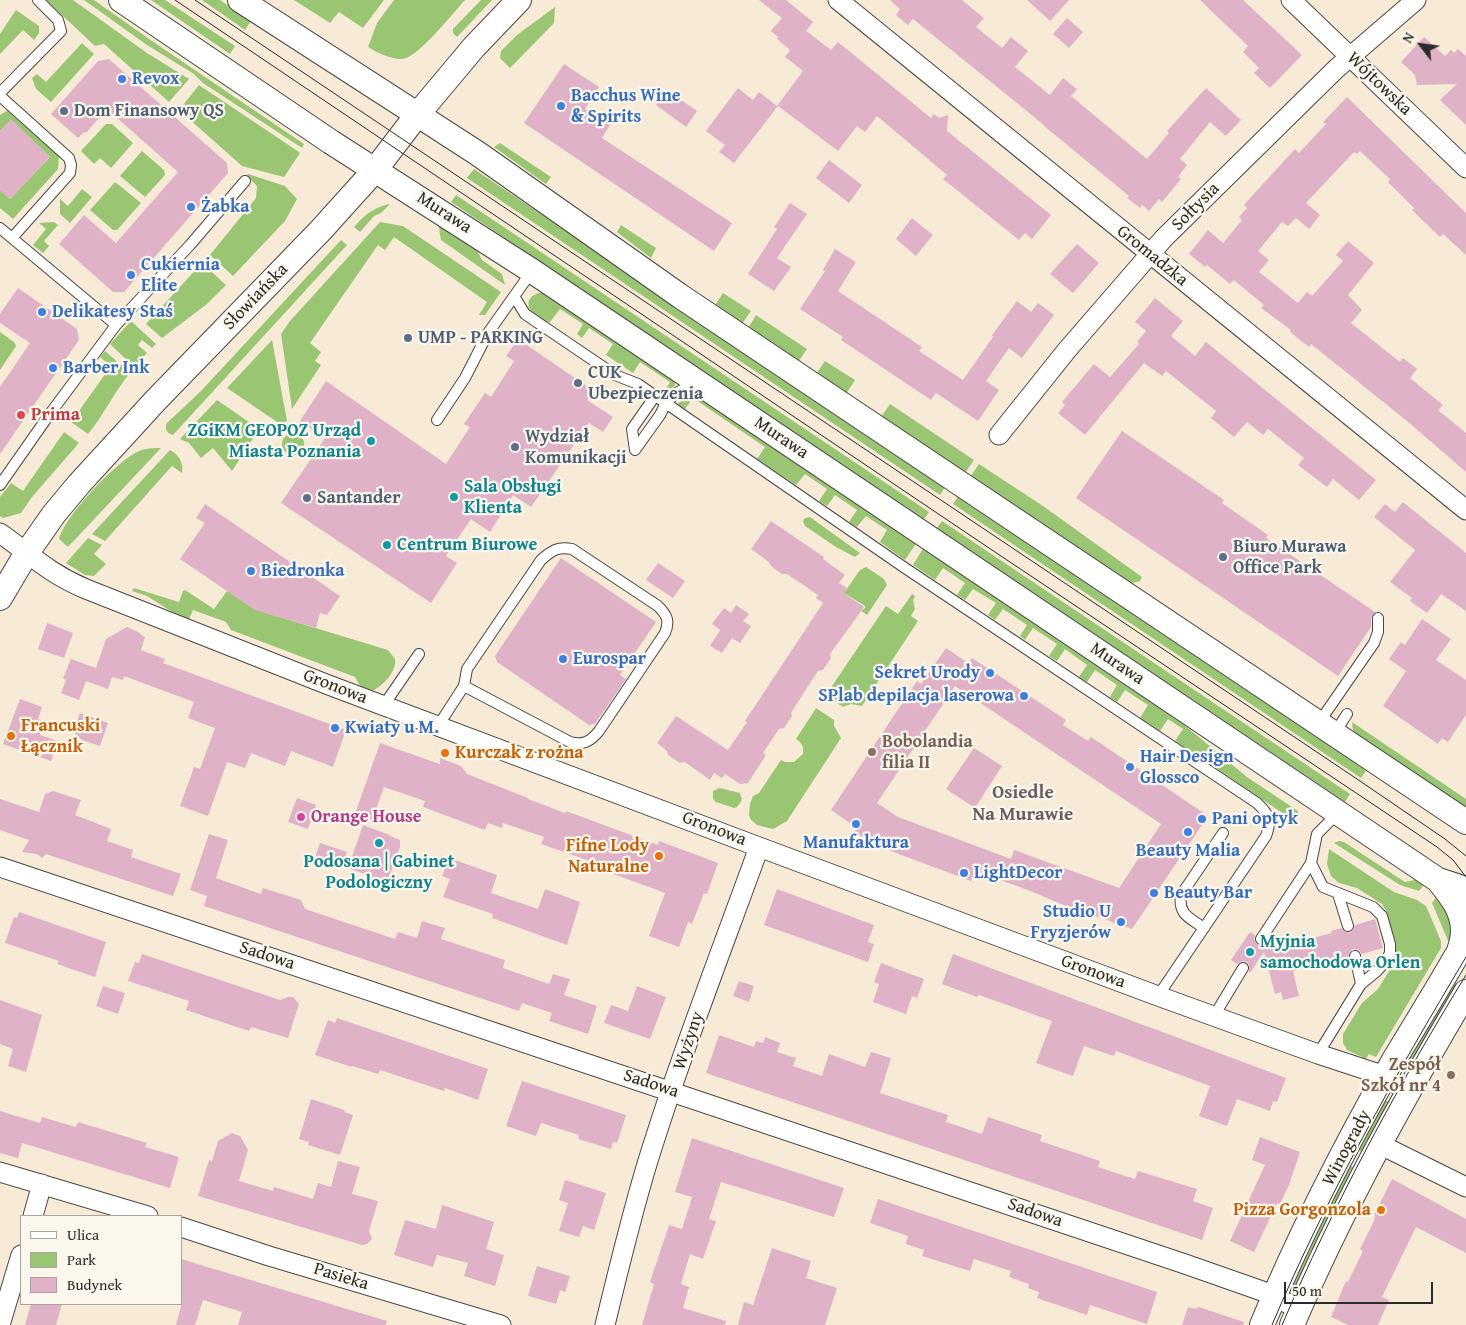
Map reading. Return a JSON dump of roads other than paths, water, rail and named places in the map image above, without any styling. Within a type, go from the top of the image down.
[{"type":"street","name":"Murawa","points":[[121,0],[308,128],[532,270],[1438,880]]},
{"type":"street","points":[[240,0],[495,166],[680,296],[1466,822]]},
{"type":"street","name":"Słowiańska","points":[[0,598],[26,554],[54,514],[106,454],[321,230],[375,170],[417,115],[474,47],[519,0]]},
{"type":"street","name":"Gromadzka","points":[[838,0],[1466,510]]},
{"type":"street","name":"Wójtowska","points":[[1291,0],[1466,168]]},
{"type":"street","name":"Sołtysia","points":[[999,435],[1067,350],[1164,238],[1350,56],[1416,0]]},
{"type":"street","name":"Gronowa","points":[[0,534],[64,580],[79,586],[438,726],[759,847],[1158,996],[1385,1077],[1409,1091]]},
{"type":"street","name":"Wyżyny","points":[[605,1325],[630,1223],[650,1155],[759,847]]},
{"type":"street","name":"Sadowa","points":[[0,867],[1176,1260],[1274,1296],[1296,1317]]},
{"type":"street","points":[[1438,880],[1466,889]]},
{"type":"street","name":"Winogrady","points":[[1262,1325],[1330,1178],[1385,1077],[1463,945],[1461,916],[1455,902],[1438,880]]},
{"type":"street","name":"Winogrady","points":[[1296,1317],[1352,1196],[1379,1144],[1466,992]]},
{"type":"street","points":[[1379,1144],[1466,1187]]},
{"type":"street","points":[[0,1172],[145,1215]]},
{"type":"street","points":[[33,1215],[42,1184]]},
{"type":"street","name":"Pasieka","points":[[182,1227],[269,1256],[501,1325]]},
{"type":"street","points":[[0,1325],[20,1258]]},
{"type":"lane","points":[[0,244],[6,234],[70,173],[70,158],[0,95],[61,31],[58,20],[38,0]]},
{"type":"lane","points":[[0,485],[49,414],[116,325],[246,181]]},
{"type":"lane","points":[[6,234],[116,325]]},
{"type":"lane","points":[[437,420],[465,378],[488,333],[532,270]]},
{"type":"lane","points":[[514,296],[525,314],[615,375],[638,384],[905,568],[1265,810],[1270,826],[1266,836],[1158,996]]},
{"type":"lane","points":[[655,396],[632,429],[635,450],[660,415],[666,403],[676,393],[697,382]]},
{"type":"lane","points":[[438,726],[464,686],[466,669],[541,560],[554,550],[563,547],[572,549],[658,606],[668,619],[668,627],[665,633],[599,731],[585,743],[570,742],[464,686]]},
{"type":"lane","points":[[1326,729],[1374,643],[1378,632],[1378,618]]},
{"type":"lane","points":[[384,705],[418,654]]},
{"type":"lane","points":[[1326,729],[1347,714]]},
{"type":"lane","points":[[1262,939],[1311,863],[1317,834],[1338,813]]},
{"type":"lane","points":[[1204,928],[1184,914],[1180,905],[1181,895],[1223,833]]},
{"type":"lane","points":[[1311,863],[1323,887],[1373,907],[1382,916],[1390,944],[1390,954],[1386,961],[1361,984],[1318,1054]]},
{"type":"lane","points":[[1338,894],[1348,926]]},
{"type":"lane","points":[[1355,956],[1361,984]]},
{"type":"lane","points":[[1214,1016],[1243,968]]},
{"type":"tram line","points":[[175,0],[1437,847],[1453,860],[1466,877]]},
{"type":"tram line","points":[[195,0],[1357,779],[1445,839],[1466,856]]},
{"type":"tram line","points":[[1272,1325],[1338,1184],[1413,1047],[1466,957]]},
{"type":"tram line","points":[[1282,1325],[1323,1235],[1391,1103],[1466,975]]},
{"type":"place","name":"Revox","points":[[122,79]]},
{"type":"place","name":"Bacchus Wine & Spirits","points":[[561,106]]},
{"type":"place","name":"Dom Finansowy QS","points":[[64,111]]},
{"type":"place","name":"Żabka","points":[[191,207]]},
{"type":"place","name":"Cukiernia Elite","points":[[131,275]]},
{"type":"place","name":"Delikatesy Staś","points":[[42,312]]},
{"type":"place","name":"UMP - PARKING","points":[[408,338]]},
{"type":"place","name":"Barber Ink","points":[[53,368]]},
{"type":"place","name":"CUK Ubezpieczenia","points":[[578,383]]},
{"type":"place","name":"Prima","points":[[21,415]]},
{"type":"place","name":"ZGiKM GEOPOZ Urząd Miasta Poznania","points":[[371,441]]},
{"type":"place","name":"Wydział Komunikacji","points":[[515,447]]},
{"type":"place","name":"Sala Obsługi Klienta","points":[[454,497]]},
{"type":"place","name":"Santander","points":[[307,498]]},
{"type":"place","name":"Centrum Biurowe","points":[[387,545]]},
{"type":"place","name":"Biuro Murawa Office Park","points":[[1223,557]]},
{"type":"place","name":"Biedronka","points":[[251,571]]},
{"type":"place","name":"Eurospar","points":[[563,659]]},
{"type":"place","name":"Sekret Urody","points":[[990,673]]},
{"type":"place","name":"SPlab depilacja laserowa","points":[[1024,696]]},
{"type":"place","name":"Kwiaty u M.","points":[[335,728]]},
{"type":"place","name":"Francuski Łącznik","points":[[11,736]]},
{"type":"place","name":"Bobolandia filia II","points":[[872,752]]},
{"type":"place","name":"Kurczak z rożna","points":[[445,753]]},
{"type":"place","name":"Hair Design Glossco","points":[[1130,767]]},
{"type":"place","name":"Orange House","points":[[301,817]]},
{"type":"place","name":"Pani optyk","points":[[1202,819]]},
{"type":"place","name":"Manufaktura","points":[[856,824]]},
{"type":"place","name":"Beauty Malia","points":[[1188,832]]},
{"type":"place","name":"Podosana | Gabinet Podologiczny","points":[[379,843]]},
{"type":"place","name":"Fifne Lody Naturalne","points":[[659,856]]},
{"type":"place","name":"LightDecor","points":[[964,873]]},
{"type":"place","name":"Beauty Bar","points":[[1154,893]]},
{"type":"place","name":"Studio U Fryzjerów","points":[[1121,922]]},
{"type":"place","name":"Myjnia samochodowa Orlen","points":[[1250,952]]},
{"type":"place","name":"Zespół Szkół nr 4","points":[[1451,1075]]},
{"type":"place","name":"Pizza Gorgonzola","points":[[1381,1210]]},
{"type":"district","name":"Osiedle Na Murawie","points":[[1023,804]]}]
